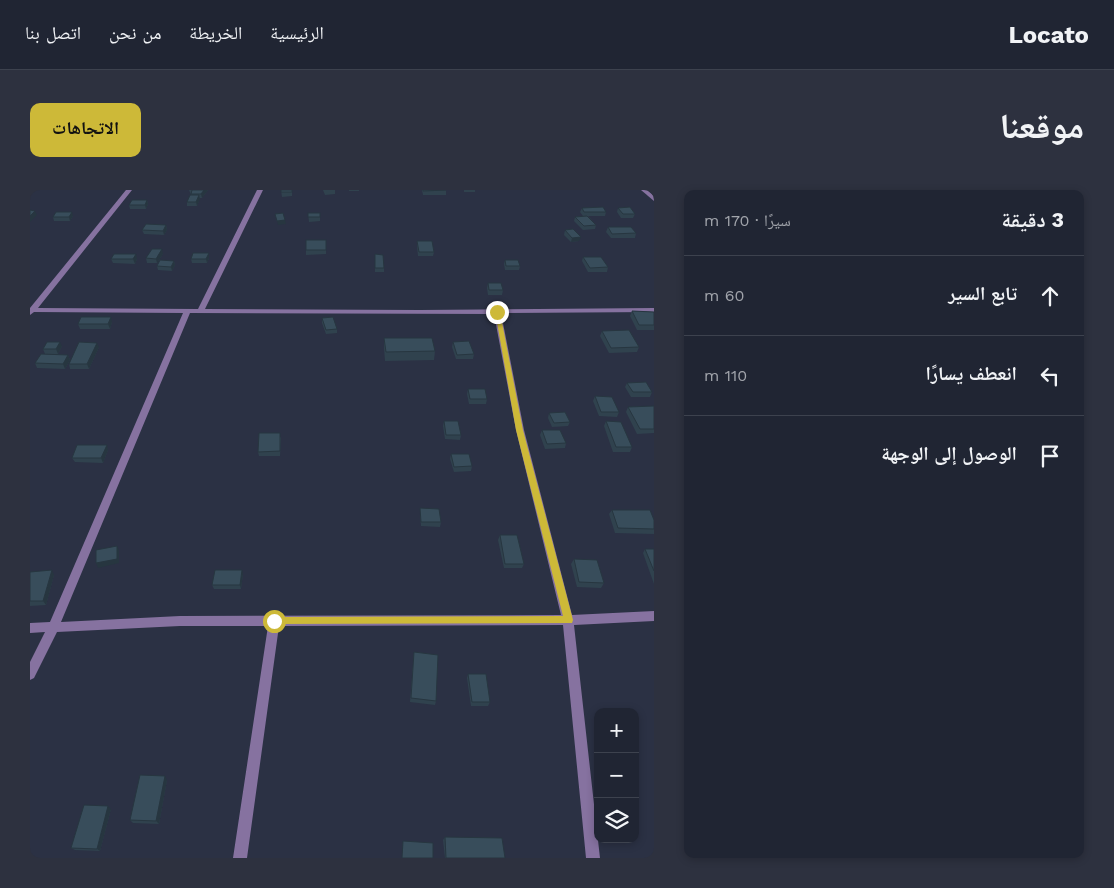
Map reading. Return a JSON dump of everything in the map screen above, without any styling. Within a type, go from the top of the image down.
[{"type":"street","points":[[31,311],[129,190]]},
{"type":"street","points":[[201,310],[260,190]]},
{"type":"street","points":[[644,190],[654,199]]},
{"type":"street","points":[[31,311],[497,312],[654,310]]},
{"type":"street","points":[[30,674],[53,628],[187,311]]},
{"type":"street","points":[[497,312],[520,430],[568,620],[593,858]]},
{"type":"street","points":[[30,628],[180,621],[568,620],[654,616]]},
{"type":"street","points":[[240,858],[274,621]]},
{"type":"building","points":[[192,190],[204,190],[201,194],[191,194]]},
{"type":"building","points":[[281,190],[292,190],[292,192],[281,192]]},
{"type":"building","points":[[190,195],[199,195],[196,202],[187,202]]},
{"type":"building","points":[[132,200],[147,200],[145,205],[129,205]]},
{"type":"building","points":[[603,207],[606,212],[584,212],[582,208]]},
{"type":"building","points":[[630,207],[635,214],[623,214],[618,208]]},
{"type":"building","points":[[56,212],[72,212],[69,217],[53,217]]},
{"type":"building","points":[[283,213],[285,220],[277,221],[275,214]]},
{"type":"building","points":[[308,213],[320,213],[320,217],[308,217]]},
{"type":"building","points":[[587,216],[596,225],[584,226],[575,217]]},
{"type":"building","points":[[146,224],[166,225],[163,231],[142,230]]},
{"type":"building","points":[[608,227],[631,227],[636,233],[612,234]]},
{"type":"building","points":[[573,229],[581,237],[572,238],[565,230]]},
{"type":"building","points":[[306,240],[326,240],[326,250],[306,250]]},
{"type":"building","points":[[417,241],[432,241],[434,252],[419,252]]},
{"type":"building","points":[[152,249],[162,249],[156,259],[146,258]]},
{"type":"building","points":[[193,253],[209,253],[206,259],[191,259]]},
{"type":"building","points":[[114,254],[136,254],[133,259],[111,259]]},
{"type":"building","points":[[375,254],[383,255],[384,268],[375,268]]},
{"type":"building","points":[[583,257],[601,257],[608,267],[590,268]]},
{"type":"building","points":[[160,260],[174,261],[171,267],[157,266]]},
{"type":"building","points":[[505,260],[518,260],[520,266],[506,266]]},
{"type":"building","points":[[488,283],[501,283],[503,290],[489,290]]},
{"type":"building","points":[[632,311],[654,312],[654,325],[639,325]]},
{"type":"building","points":[[81,317],[111,317],[108,324],[78,324]]},
{"type":"building","points":[[333,317],[337,329],[326,330],[322,318]]},
{"type":"building","points":[[629,330],[639,347],[611,348],[602,331]]},
{"type":"building","points":[[384,338],[432,338],[435,351],[386,352]]},
{"type":"building","points":[[469,341],[474,354],[457,355],[453,342]]},
{"type":"building","points":[[47,342],[60,342],[56,349],[43,349]]},
{"type":"building","points":[[79,342],[97,343],[87,364],[69,364]]},
{"type":"building","points":[[41,354],[68,355],[63,364],[35,363]]},
{"type":"building","points":[[646,382],[652,392],[633,392],[627,383]]},
{"type":"building","points":[[468,389],[485,389],[487,399],[470,399]]},
{"type":"building","points":[[595,396],[612,397],[619,412],[601,412]]},
{"type":"building","points":[[654,406],[654,429],[640,429],[628,407]]},
{"type":"building","points":[[565,412],[570,422],[554,423],[549,413]]},
{"type":"building","points":[[444,421],[458,421],[461,435],[446,435]]},
{"type":"building","points":[[606,421],[621,422],[632,447],[616,447]]},
{"type":"building","points":[[542,430],[560,430],[566,443],[547,444]]},
{"type":"building","points":[[259,433],[280,433],[280,451],[258,452]]},
{"type":"building","points":[[77,445],[107,445],[101,458],[72,458]]},
{"type":"building","points":[[451,454],[469,454],[472,466],[454,467]]},
{"type":"building","points":[[420,508],[439,509],[441,522],[421,522]]},
{"type":"building","points":[[612,510],[650,510],[654,520],[654,529],[618,528]]},
{"type":"building","points":[[500,535],[517,535],[524,564],[505,564]]},
{"type":"building","points":[[117,546],[117,559],[96,563],[96,550]]},
{"type":"building","points":[[645,549],[654,549],[654,571]]},
{"type":"building","points":[[574,559],[597,560],[604,583],[579,582]]},
{"type":"building","points":[[52,570],[43,601],[30,601],[30,572]]},
{"type":"building","points":[[215,570],[242,570],[240,585],[212,585]]},
{"type":"building","points":[[414,652],[438,655],[436,701],[411,698]]},
{"type":"building","points":[[468,674],[486,674],[490,702],[472,702]]},
{"type":"building","points":[[140,775],[165,776],[156,821],[130,820]]},
{"type":"building","points":[[84,805],[108,806],[97,849],[71,848]]},
{"type":"building","points":[[445,837],[502,838],[505,858],[446,858]]},
{"type":"building","points":[[403,841],[433,843],[433,858],[402,858]]},
{"type":"route","points":[[274,621],[568,620],[520,430],[497,312]]}]
